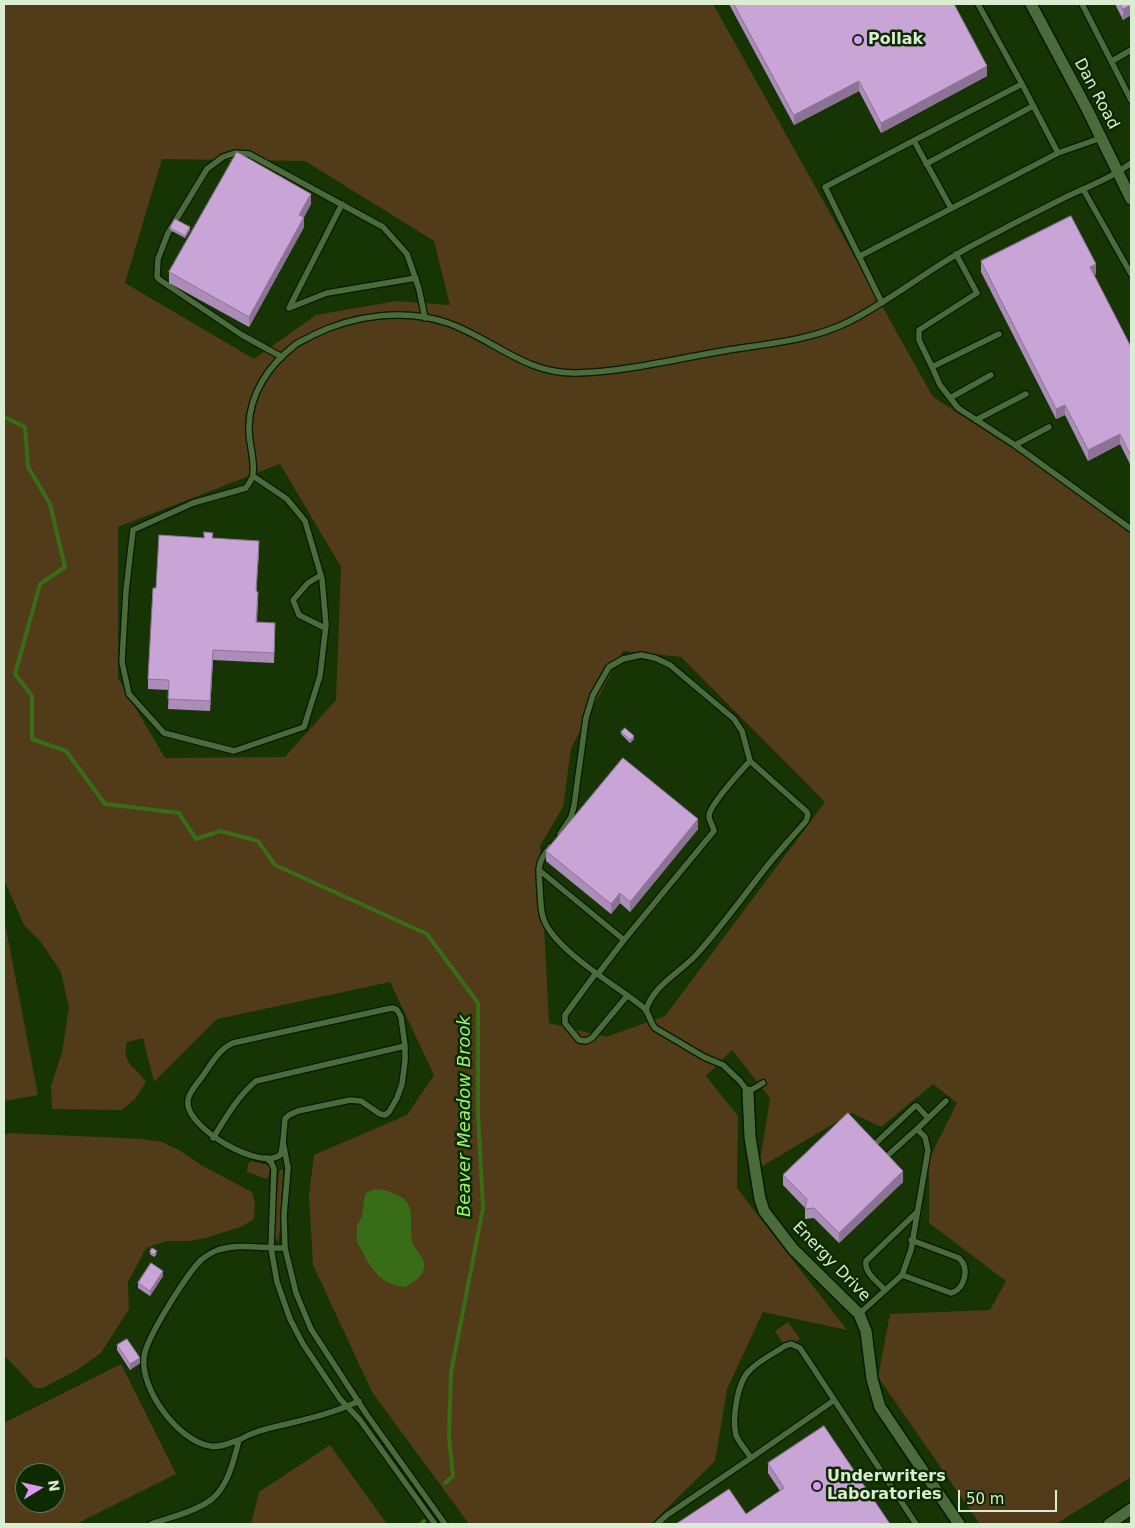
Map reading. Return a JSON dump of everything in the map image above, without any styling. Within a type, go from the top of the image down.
[{"type":"street","name":"Dan Road","points":[[1031,4],[1131,199]]},
{"type":"street","name":"Energy Drive","points":[[748,1092],[750,1137],[760,1198],[764,1211],[793,1249],[859,1314],[866,1331],[872,1379],[880,1407],[959,1524]]},
{"type":"street","points":[[1109,1524],[1131,1509]]},
{"type":"lane","points":[[978,4],[1058,153]]},
{"type":"lane","points":[[1082,4],[1131,100]]},
{"type":"lane","points":[[1112,61],[1131,50]]},
{"type":"lane","points":[[882,303],[825,187],[1022,84]]},
{"type":"lane","points":[[926,164],[1033,106]]},
{"type":"lane","points":[[860,256],[1058,153],[1101,138]]},
{"type":"lane","points":[[914,141],[951,208]]},
{"type":"lane","points":[[282,357],[242,335],[157,277],[158,259],[168,233],[207,169],[223,157],[235,153],[249,154],[383,226],[407,254],[420,289],[425,318]]},
{"type":"lane","points":[[253,476],[287,499],[305,521],[321,575],[325,628],[320,676],[304,727],[234,751],[164,733],[129,694],[122,662],[126,591],[133,530],[194,503],[246,488],[253,476],[249,426],[252,406],[260,383],[296,344],[325,330],[350,321],[378,316],[414,316],[448,323],[516,359],[542,370],[574,373],[620,369],[814,335],[846,323],[882,303],[956,254],[1118,173],[1131,163]]},
{"type":"lane","points":[[1083,189],[1131,274]]},
{"type":"lane","points":[[342,204],[289,308],[328,293],[416,278]]},
{"type":"lane","points":[[956,254],[977,294],[919,330],[920,340],[940,385],[958,408],[1015,445],[1131,529]]},
{"type":"lane","points":[[932,367],[999,334]]},
{"type":"lane","points":[[950,398],[991,375]]},
{"type":"lane","points":[[976,420],[1026,394]]},
{"type":"lane","points":[[1015,445],[1048,427]]},
{"type":"lane","points":[[321,575],[308,583],[293,600],[299,615],[325,628]]},
{"type":"lane","points":[[646,1010],[658,988],[696,955],[808,818],[805,808],[750,761],[742,731],[738,724],[676,669],[662,661],[641,655],[622,659],[610,667],[594,696],[586,718],[573,811],[564,829],[540,859],[541,910],[552,935],[597,973],[646,1010],[650,1023],[655,1028],[704,1057],[723,1064],[740,1080],[748,1092],[763,1082]]},
{"type":"lane","points":[[627,996],[592,1038],[586,1041],[579,1040],[566,1022],[565,1015],[597,973],[714,831],[710,820],[710,812],[724,790],[750,761]]},
{"type":"lane","points":[[539,870],[624,940]]},
{"type":"lane","points":[[393,1008],[398,1010],[400,1015],[405,1046],[406,1061],[402,1084],[394,1106],[387,1114],[380,1114],[356,1099],[298,1111],[289,1115],[286,1119],[279,1156],[274,1159],[242,1153],[213,1138],[200,1125],[189,1108],[188,1100],[220,1052],[228,1045],[393,1008]]},
{"type":"lane","points":[[213,1138],[247,1088],[256,1081],[405,1046]]},
{"type":"lane","points":[[887,1156],[946,1101]]},
{"type":"lane","points":[[875,1144],[915,1106],[928,1118]]},
{"type":"lane","points":[[859,1314],[902,1275],[910,1250],[928,1150],[925,1137],[917,1129]]},
{"type":"lane","points":[[283,1142],[288,1168],[284,1215],[285,1248],[291,1277],[307,1320],[323,1349],[445,1524]]},
{"type":"lane","points":[[266,1158],[271,1162],[274,1169],[271,1248],[285,1306],[296,1330],[323,1374],[347,1407],[360,1420],[435,1524]]},
{"type":"lane","points":[[885,1290],[867,1271],[866,1261],[916,1213]]},
{"type":"lane","points":[[902,1275],[951,1293],[960,1288],[966,1272],[963,1262],[959,1258],[911,1240]]},
{"type":"lane","points":[[285,1248],[246,1246],[229,1248],[212,1253],[193,1269],[150,1337],[145,1350],[144,1365],[153,1393],[168,1418],[177,1428],[194,1441],[207,1446],[222,1446],[260,1430],[331,1412],[359,1401]]},
{"type":"lane","points":[[751,1458],[736,1434],[736,1406],[743,1378],[756,1365],[788,1345],[798,1346],[916,1524]]},
{"type":"lane","points":[[657,1524],[667,1515],[833,1401]]},
{"type":"lane","points":[[151,1524],[196,1508],[214,1497],[226,1480],[239,1440]]},
{"type":"shaded area","points":[[4,4],[713,4],[933,397],[1131,525],[1131,1477],[1056,1524],[980,1524],[878,1377],[890,1314],[990,1310],[1006,1281],[929,1223],[929,1159],[957,1103],[933,1084],[881,1127],[852,1113],[759,1168],[770,1098],[732,1050],[706,1076],[738,1116],[737,1188],[847,1330],[763,1312],[727,1389],[715,1461],[651,1524],[469,1524],[372,1392],[313,1265],[309,1195],[314,1155],[407,1115],[434,1075],[390,982],[217,1019],[154,1082],[143,1038],[127,1042],[126,1056],[128,1061],[146,1082],[135,1099],[122,1110],[52,1109],[51,1086],[62,1052],[69,1007],[61,972],[40,941],[24,925],[6,884],[4,884]],"holes":[[[162,159],[305,161],[434,241],[450,305],[396,301],[316,315],[254,359],[125,283]],[[280,464],[341,567],[336,700],[285,757],[165,758],[118,678],[118,527]],[[623,651],[681,657],[825,802],[665,1016],[606,1037],[549,1023],[540,846],[563,807],[571,748]]]},
{"type":"shaded area","points":[[4,918],[38,1095],[4,1101]]},
{"type":"shaded area","points":[[9,1133],[143,1139],[162,1142],[252,1192],[255,1204],[254,1219],[241,1227],[205,1238],[189,1241],[167,1241],[146,1248],[128,1282],[129,1309],[101,1353],[77,1370],[43,1388],[35,1388],[4,1355],[4,1135]]},
{"type":"shaded area","points":[[251,1161],[268,1165],[270,1169],[267,1179],[247,1172],[248,1164]]},
{"type":"shaded area","points":[[281,1169],[283,1173],[278,1241],[275,1238],[275,1215],[279,1172]]},
{"type":"shaded area","points":[[375,1189],[391,1192],[401,1197],[410,1209],[413,1244],[424,1265],[419,1277],[405,1287],[391,1284],[380,1277],[367,1261],[357,1241],[357,1225],[362,1217],[366,1193]]},
{"type":"shaded area","points":[[788,1322],[800,1339],[786,1348],[775,1331]]},
{"type":"shaded area","points":[[121,1364],[176,1474],[76,1524],[4,1524],[4,1423]]},
{"type":"shaded area","points":[[330,1445],[387,1524],[251,1524],[259,1492]]},
{"type":"building","name":"Pollak","points":[[734,4],[954,4],[987,66],[881,123],[859,81],[794,115]]},
{"type":"building","points":[[1120,4],[1131,4],[1131,5],[1123,9]]},
{"type":"building","points":[[237,152],[311,194],[299,215],[304,217],[249,317],[169,272]]},
{"type":"building","points":[[1071,216],[1096,264],[1090,267],[1131,347],[1131,456],[1120,434],[1088,450],[1065,405],[1056,409],[981,261]]},
{"type":"building","points":[[175,219],[190,227],[185,236],[170,228]]},
{"type":"building","points":[[204,532],[213,533],[212,538],[259,541],[256,622],[275,623],[274,653],[213,650],[210,701],[168,699],[169,680],[148,679],[153,588],[156,588],[159,535],[204,538]]},
{"type":"building","points":[[625,728],[634,736],[630,740],[621,732]]},
{"type":"building","points":[[623,758],[698,819],[630,902],[620,893],[611,904],[546,851]]},
{"type":"building","points":[[848,1113],[903,1171],[839,1233],[814,1208],[805,1209],[807,1199],[783,1175]]},
{"type":"building","points":[[152,1248],[157,1251],[154,1255],[150,1252]]},
{"type":"building","points":[[151,1263],[163,1271],[150,1291],[138,1283]]},
{"type":"building","points":[[127,1339],[140,1358],[130,1364],[117,1345]]},
{"type":"building","name":"Underwriters Laboratories","points":[[824,1426],[890,1524],[676,1524],[729,1489],[746,1514],[784,1488],[768,1463]]},
{"type":"waterway","name":"Beaver Meadow Brook","points":[[4,417],[25,427],[28,467],[50,504],[65,567],[40,584],[15,674],[32,696],[32,739],[66,751],[105,804],[179,813],[196,839],[220,831],[258,841],[275,865],[427,934],[478,1003],[478,1114],[483,1208],[451,1373],[449,1437],[453,1476],[445,1483]]},
{"type":"waterway","name":"Beaver Meadow Brook","points":[[421,1524],[424,1521]]},
{"type":"place","name":"Pollak","points":[[858,40]]},
{"type":"place","name":"Underwriters Laboratories","points":[[817,1486]]}]
